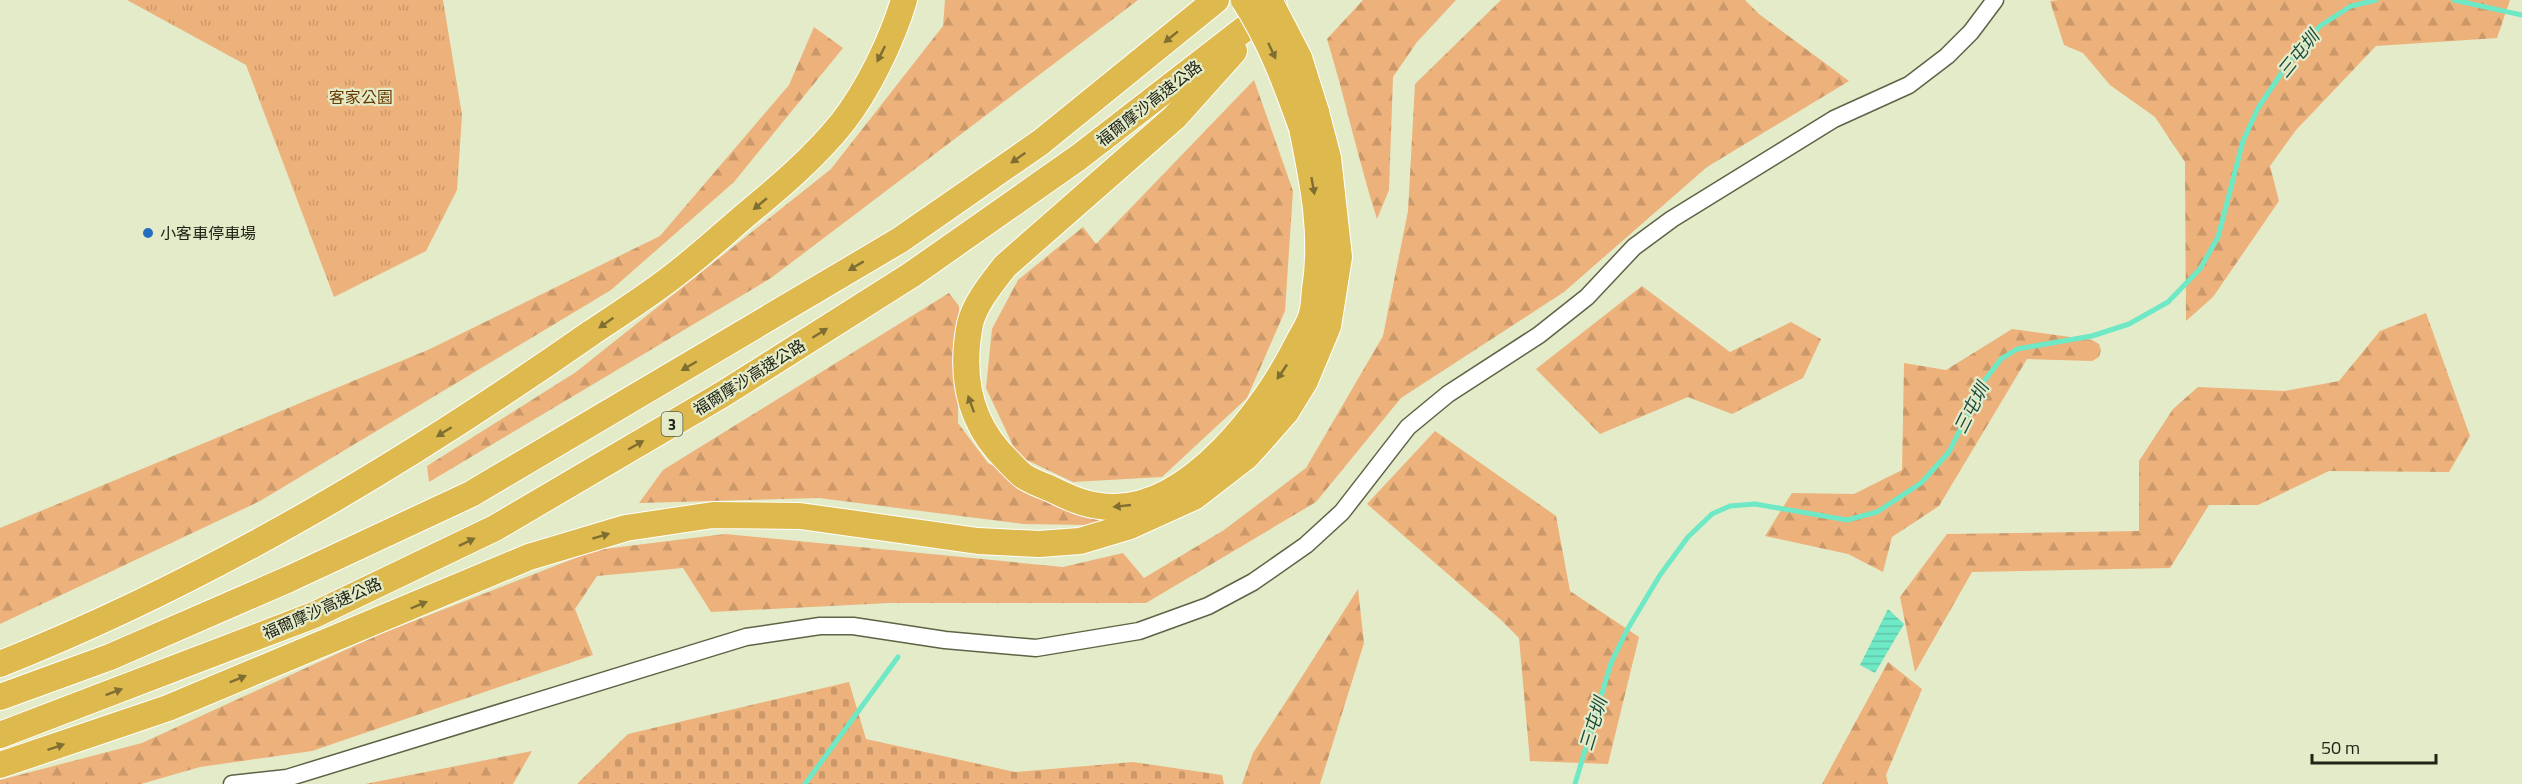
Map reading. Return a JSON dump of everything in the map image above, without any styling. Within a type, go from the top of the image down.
[{"type":"highway","points":[[0,664],[126,611],[243,551],[334,500],[500,397],[671,278],[783,185],[842,122],[881,55],[898,20],[904,0]]},
{"type":"highway","points":[[0,697],[110,657],[289,579],[471,494],[900,240],[1041,142],[1216,0]]},
{"type":"highway","points":[[0,765],[168,708],[530,557],[626,528],[713,515],[800,516],[978,541],[1039,544],[1080,541],[1100,535],[1130,525],[1194,497],[1247,456],[1286,412],[1305,381],[1328,326],[1340,257],[1328,158],[1259,24],[1244,0]]},
{"type":"highway","points":[[1275,1],[1299,58],[1309,120],[1319,234],[1317,282],[1311,317],[1287,364],[1260,405],[1227,445],[1190,478],[1163,495],[1144,502],[1116,507],[1083,504],[1024,476],[997,451],[977,421],[968,394],[967,358],[970,322],[983,295],[1005,266],[1175,117],[1275,1]]},
{"type":"highway","name":"福爾摩沙高速公路","points":[[0,735],[314,615],[495,528],[723,394],[911,275],[1079,157],[1275,1]]},
{"type":"street","points":[[232,784],[287,778],[746,637],[820,626],[853,626],[945,640],[1036,648],[1139,631],[1208,606],[1253,582],[1306,545],[1342,512],[1408,427],[1448,394],[1539,335],[1579,304],[1634,247],[1672,219],[1834,119],[1908,85],[1955,48],[1971,32],[1995,0]]},
{"type":"green space","name":"客家公園","points":[[127,0],[443,0],[462,115],[457,190],[426,251],[334,297],[246,65]]},
{"type":"green space","points":[[945,0],[1138,0],[771,278],[429,482],[427,466],[576,372],[831,169],[943,26]]},
{"type":"green space","points":[[1363,0],[1456,0],[1417,42],[1393,77],[1389,190],[1377,219],[1327,39]]},
{"type":"green space","points":[[1501,0],[1745,0],[1759,14],[1849,81],[1707,167],[1564,292],[1401,398],[1316,502],[1146,603],[890,603],[711,612],[683,568],[597,576],[575,609],[593,655],[312,751],[200,767],[141,784],[0,784],[0,780],[142,743],[378,635],[596,550],[725,534],[1063,567],[1123,553],[1144,578],[1224,530],[1306,468],[1383,336],[1408,211],[1415,84]]},
{"type":"green space","points":[[2510,0],[2497,38],[2376,46],[2296,130],[2270,166],[2279,201],[2213,297],[2186,321],[2185,162],[2155,117],[2110,85],[2083,53],[2064,45],[2050,1]]},
{"type":"green space","points":[[814,27],[843,48],[734,182],[611,290],[260,501],[0,624],[0,528],[430,349],[660,236],[789,85]]},
{"type":"green space","points":[[1254,80],[1293,191],[1285,311],[1247,398],[1162,477],[1073,482],[1018,456],[986,388],[992,329],[1018,280],[1083,227],[1096,244]]},
{"type":"green space","points":[[1642,286],[1730,352],[1791,322],[1821,339],[1803,378],[1732,414],[1688,397],[1600,434],[1536,369]]},
{"type":"green space","points":[[949,293],[959,306],[958,423],[988,463],[1102,522],[1089,525],[1023,524],[819,498],[639,503],[663,470]]},
{"type":"green space","points":[[2426,313],[2470,436],[2449,472],[2329,471],[2258,505],[2209,505],[2170,568],[1972,572],[1915,672],[1900,597],[1947,534],[2139,531],[2139,461],[2173,409],[2198,387],[2284,391],[2339,381],[2380,331]]},
{"type":"green space","points":[[2012,329],[2092,340],[2099,344],[2101,350],[2099,357],[2092,361],[2027,359],[1939,506],[1892,537],[1883,572],[1848,554],[1765,536],[1792,493],[1854,494],[1902,470],[1904,363],[1946,370]]},
{"type":"green space","points":[[1435,431],[1556,516],[1570,591],[1639,637],[1608,764],[1530,761],[1519,638],[1367,504]]},
{"type":"green space","points":[[1358,589],[1364,643],[1320,784],[1242,784],[1253,753]]},
{"type":"green space","points":[[1888,662],[1922,689],[1886,775],[1888,784],[1822,784]]},
{"type":"green space","points":[[849,682],[866,739],[1015,772],[1133,762],[1222,775],[1224,784],[577,784],[628,734]]},
{"type":"green space","points":[[532,751],[513,784],[365,784]]},
{"type":"water","points":[[1888,609],[1904,624],[1875,673],[1860,665]]},
{"type":"waterway","name":"三屯圳","points":[[1575,784],[1611,663],[1627,630],[1660,575],[1688,537],[1712,514],[1730,506],[1755,504],[1847,520],[1877,512],[1921,483],[1949,452],[1984,381],[2001,359],[2017,349],[2092,336],[2129,324],[2168,302],[2200,269],[2218,237],[2243,141],[2258,108],[2287,65],[2320,26],[2351,6],[2376,0]]},
{"type":"waterway","name":"三屯圳","points":[[2454,0],[2522,15]]},
{"type":"waterway","points":[[805,784],[898,657]]},
{"type":"place","name":"小客車停車場","points":[[148,233]]}]
